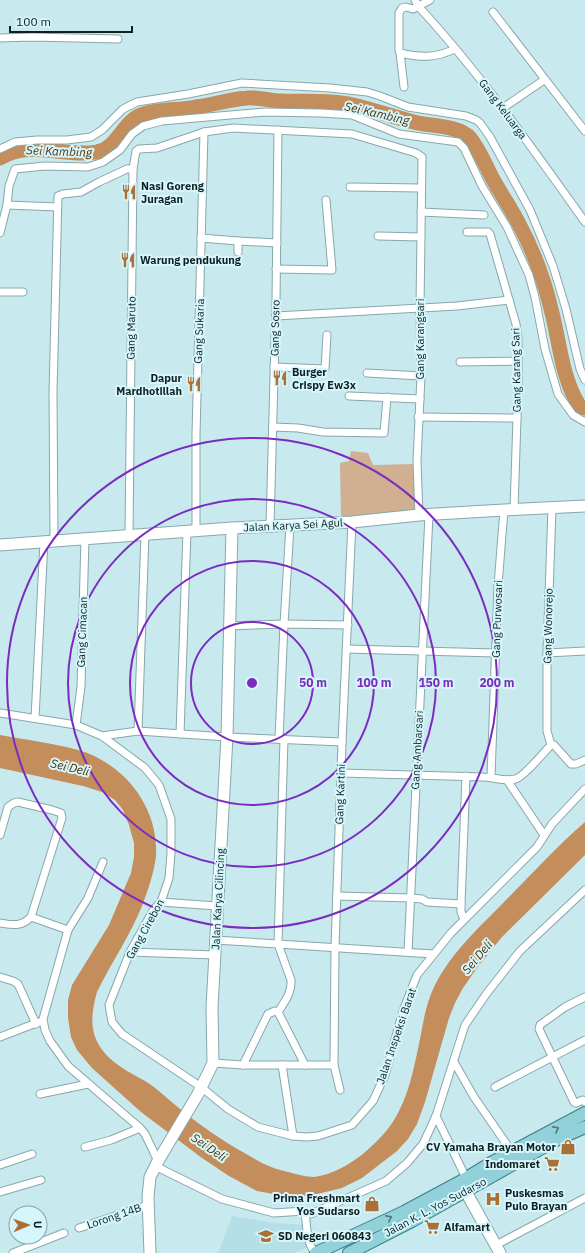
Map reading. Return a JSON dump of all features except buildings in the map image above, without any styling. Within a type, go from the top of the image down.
[{"type":"main road","name":"Jalan K. L. Yos Sudarso","points":[[349,1253],[412,1221],[512,1152],[585,1113]]},
{"type":"main road","name":"Jalan K. L. Yos Sudarso","points":[[315,1253],[585,1127]]},
{"type":"street","points":[[404,87],[399,50],[399,13],[402,8],[406,7],[413,9],[417,3],[430,0]]},
{"type":"street","name":"Gang Keluarga","points":[[417,3],[504,108],[585,222]]},
{"type":"street","points":[[493,12],[544,80],[585,131]]},
{"type":"street","points":[[0,38],[32,37],[118,39]]},
{"type":"street","points":[[400,53],[416,57],[441,55],[455,48]]},
{"type":"street","points":[[504,108],[544,80]]},
{"type":"street","points":[[0,149],[15,142],[91,138],[102,130],[123,109],[137,102],[188,94],[242,83],[330,88],[367,92],[408,107],[466,116],[480,123],[490,137],[530,210],[553,266],[566,309],[580,369],[585,380]]},
{"type":"street","points":[[0,233],[9,186],[15,169],[45,166],[88,167],[103,162],[120,150],[132,134],[143,126],[162,121],[265,112],[352,115],[399,134],[458,142],[464,148],[482,186],[506,227],[529,276],[535,297],[545,350],[558,394],[573,415],[585,422]]},
{"type":"street","points":[[204,132],[233,128],[278,130]]},
{"type":"street","name":"Gang Karangsari","points":[[278,130],[361,135],[416,153],[422,158],[420,308],[421,376],[417,461],[424,515]]},
{"type":"street","name":"Gang Sosro","points":[[270,526],[276,316],[278,130]]},
{"type":"street","name":"Gang Maruto","points":[[129,535],[133,169],[137,150],[157,148],[204,132]]},
{"type":"street","name":"Gang Sukaria","points":[[180,734],[196,434],[204,132]]},
{"type":"street","points":[[35,718],[49,540],[58,196],[81,192],[130,168],[133,169]]},
{"type":"street","points":[[350,187],[422,188]]},
{"type":"street","points":[[276,269],[332,270],[326,200]]},
{"type":"street","points":[[6,205],[57,207]]},
{"type":"street","points":[[421,212],[484,216]]},
{"type":"street","name":"Gang Karang Sari","points":[[467,232],[490,234],[516,324],[518,339],[517,418],[509,509]]},
{"type":"street","points":[[378,236],[421,237]]},
{"type":"street","points":[[201,238],[277,243]]},
{"type":"street","points":[[238,241],[238,252]]},
{"type":"street","points":[[0,292],[23,292]]},
{"type":"street","points":[[276,316],[370,309],[420,308],[509,300]]},
{"type":"street","points":[[274,367],[324,369],[327,334]]},
{"type":"street","points":[[460,362],[518,361]]},
{"type":"street","points":[[367,373],[421,376]]},
{"type":"street","points":[[349,396],[420,398]]},
{"type":"street","points":[[273,428],[298,428],[323,432],[384,433],[387,397]]},
{"type":"street","points":[[418,416],[517,418]]},
{"type":"street","name":"Jalan Karya Sei Agul","points":[[0,545],[192,530],[290,526],[509,509],[585,506]]},
{"type":"street","name":"Gang Wonorejo","points":[[551,745],[548,731],[547,653],[552,507]]},
{"type":"street","name":"Gang Purwosari","points":[[491,777],[498,585],[509,509]]},
{"type":"street","name":"Gang Ambarsari","points":[[408,952],[422,651],[424,515]]},
{"type":"street","name":"Gang Kartini","points":[[340,1090],[334,1065],[335,948],[342,742],[352,522]]},
{"type":"street","points":[[278,1012],[290,992],[292,985],[278,944],[284,624],[290,526]]},
{"type":"street","name":"Jalan Karya Cilincing","points":[[150,1253],[148,1205],[150,1177],[156,1164],[200,1091],[213,1063],[212,1007],[227,737],[232,528]]},
{"type":"street","points":[[138,731],[145,534]]},
{"type":"street","name":"Gang Cimacan","points":[[76,725],[81,688],[85,538]]},
{"type":"street","points":[[230,626],[348,624]]},
{"type":"street","points":[[347,648],[495,653]]},
{"type":"street","points":[[547,653],[585,651]]},
{"type":"street","name":"Gang Cirebon","points":[[0,713],[76,725],[102,736],[145,768],[159,785],[171,819],[169,878],[161,902],[154,909],[130,952],[109,1005],[112,1022],[122,1034],[200,1091]]},
{"type":"street","points":[[102,736],[138,731],[342,742]]},
{"type":"street","points":[[341,773],[491,777],[507,780],[517,779],[551,745],[554,745],[571,764],[576,764],[585,760]]},
{"type":"street","points":[[464,919],[460,904],[466,776]]},
{"type":"street","points":[[507,780],[544,835]]},
{"type":"street","name":"Jalan Inspeksi Barat","points":[[200,1091],[258,1127],[293,1136],[318,1136],[352,1126],[373,1101],[385,1075],[409,995],[417,976],[433,954],[464,919],[537,847],[552,824],[585,789]]},
{"type":"street","points":[[0,835],[8,806],[14,803],[25,804],[61,813],[62,818],[31,917],[26,922],[19,925],[0,923]]},
{"type":"street","points":[[103,862],[88,898],[68,930],[62,946],[43,1020],[45,1030],[50,1041],[68,1066],[140,1128],[145,1134],[156,1164],[222,1199],[267,1212],[304,1211],[311,1214],[314,1213],[386,1181],[407,1163],[423,1144],[436,1116],[465,1025],[487,993],[520,951],[585,890]]},
{"type":"street","points":[[337,896],[410,898],[422,899],[427,902],[460,904]]},
{"type":"street","points":[[161,902],[217,906]]},
{"type":"street","points":[[31,917],[68,930]]},
{"type":"street","points":[[215,940],[433,954]]},
{"type":"street","points":[[130,952],[214,955]]},
{"type":"street","points":[[0,977],[18,984],[36,1024]]},
{"type":"street","points":[[585,997],[565,1008],[539,1026],[552,1058],[574,1102],[576,1103],[583,1100],[585,1102]]},
{"type":"street","points":[[243,1065],[268,1014],[275,1011],[278,1012]]},
{"type":"street","points":[[278,1012],[304,1065]]},
{"type":"street","points":[[0,1036],[36,1024],[43,1020]]},
{"type":"street","points":[[495,1087],[585,1040]]},
{"type":"street","points":[[454,1062],[474,1097],[512,1152]]},
{"type":"street","points":[[213,1063],[243,1065],[334,1065]]},
{"type":"street","points":[[282,1065],[293,1136]]},
{"type":"street","points":[[40,1094],[88,1084]]},
{"type":"street","points":[[436,1116],[464,1184],[498,1249],[585,1198]]},
{"type":"street","points":[[85,1147],[111,1140],[140,1128]]},
{"type":"street","points":[[0,1165],[32,1154]]},
{"type":"street","points":[[0,1192],[41,1180]]},
{"type":"street","name":"Lorong 14B","points":[[80,1228],[148,1205]]},
{"type":"street","points":[[305,1212],[308,1238],[311,1248],[315,1253]]},
{"type":"street","points":[[13,1253],[64,1233]]},
{"type":"shaded area","points":[[351,451],[368,453],[373,465],[415,464],[417,513],[341,519],[340,463],[349,461]]},
{"type":"shaded area","name":"SD Negeri 060843","points":[[232,1216],[277,1223],[306,1225],[308,1247],[294,1253],[218,1253]]},
{"type":"water","name":"Sei Deli","points":[[0,735],[49,743],[95,756],[124,776],[145,804],[152,821],[156,856],[154,869],[142,906],[97,992],[94,1004],[92,1016],[93,1026],[99,1045],[113,1061],[150,1084],[188,1115],[235,1148],[276,1169],[304,1176],[321,1176],[347,1165],[369,1149],[389,1128],[397,1116],[404,1100],[415,1062],[428,1003],[432,991],[442,972],[478,929],[555,850],[585,822],[585,855],[502,937],[479,965],[463,988],[449,1018],[425,1102],[417,1124],[408,1139],[397,1151],[362,1178],[342,1188],[313,1195],[290,1197],[257,1191],[229,1176],[202,1158],[141,1112],[92,1068],[77,1050],[71,1037],[68,1018],[68,1000],[72,985],[109,925],[131,873],[134,857],[134,843],[123,810],[115,800],[102,792],[83,786],[0,768]]},
{"type":"waterway","name":"Sei Kambing","points":[[0,158],[11,153],[35,149],[73,153],[97,152],[110,146],[129,123],[141,115],[155,111],[189,108],[247,98],[278,101],[345,103],[418,123],[446,127],[460,131],[470,138],[477,149],[529,244],[538,265],[548,298],[569,384],[580,407],[585,408]]},
{"type":"place","name":"Nasi Goreng Juragan","points":[[129,192]]},
{"type":"place","name":"Warung pendukung","points":[[128,260]]},
{"type":"place","name":"Burger Crispy Ew3x","points":[[280,378]]},
{"type":"place","name":"Dapur Mardhotillah","points":[[194,384]]},
{"type":"place","name":"CV Yamaha Brayan Motor","points":[[568,1147]]},
{"type":"place","name":"Indomaret","points":[[552,1164]]},
{"type":"place","name":"Puskesmas Pulo Brayan","points":[[493,1199]]},
{"type":"place","name":"Prima Freshmart Yos Sudarso","points":[[372,1204]]},
{"type":"place","name":"Alfamart","points":[[432,1227]]},
{"type":"place","name":"SD Negeri 060843","points":[[266,1236]]}]
